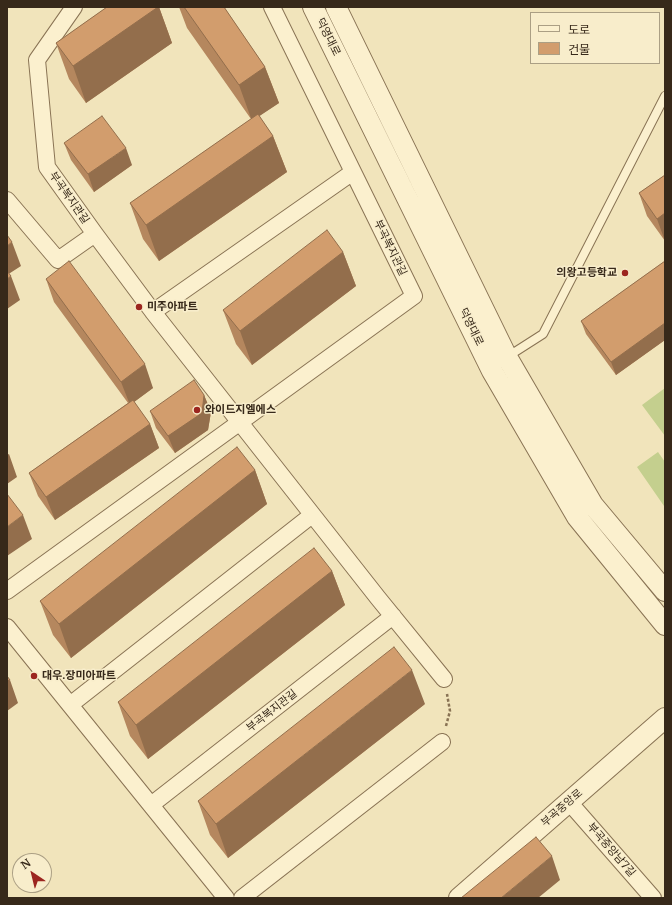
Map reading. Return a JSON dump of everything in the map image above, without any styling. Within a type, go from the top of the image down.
[{"type":"street","name":"부곡복지관길","points":[[74,7],[37,60],[48,167],[94,234],[154,312],[312,515],[444,679]]},
{"type":"street","name":"부곡복지관길","points":[[240,422],[414,296],[272,7]]},
{"type":"street","name":"덕영대로","points":[[313,7],[492,371],[577,517],[665,625]]},
{"type":"street","name":"덕영대로","points":[[336,7],[507,356],[593,505],[665,591]]},
{"type":"street","points":[[154,312],[353,172]]},
{"type":"street","points":[[7,200],[58,260],[94,234]]},
{"type":"street","points":[[7,591],[240,422]]},
{"type":"street","points":[[70,705],[312,515]]},
{"type":"street","name":"부곡복지관길","points":[[151,805],[393,616]]},
{"type":"street","points":[[7,628],[226,898]]},
{"type":"street","name":"부곡중앙로","points":[[459,898],[665,718]]},
{"type":"street","points":[[242,898],[442,742]]},
{"type":"street","name":"부곡중앙남7길","points":[[569,802],[653,898]]},
{"type":"lane","points":[[507,356],[543,334],[665,96]]},
{"type":"path","points":[[442,742],[450,711],[444,679]]},
{"type":"green space","points":[[665,388],[665,436],[642,405]]},
{"type":"green space","points":[[658,452],[665,462],[664,506],[637,467]]},
{"type":"building","points":[[107,7],[158,7],[73,66],[56,43]]},
{"type":"building","points":[[184,7],[224,7],[265,67],[239,85]]},
{"type":"building","points":[[258,114],[273,136],[146,225],[130,203]]},
{"type":"building","points":[[102,116],[126,148],[88,174],[64,143]]},
{"type":"building","points":[[665,175],[665,213],[657,219],[639,193]]},
{"type":"building","points":[[327,230],[343,252],[240,331],[223,310]]},
{"type":"building","points":[[7,235],[12,242],[7,246]]},
{"type":"building","points":[[69,261],[145,364],[121,382],[46,279]]},
{"type":"building","points":[[665,261],[665,323],[611,362],[581,321]]},
{"type":"building","points":[[7,271],[11,276],[7,279]]},
{"type":"building","points":[[194,380],[204,395],[202,413],[168,436],[150,411]]},
{"type":"building","points":[[133,400],[150,424],[46,497],[29,473]]},
{"type":"building","points":[[237,447],[255,470],[59,624],[40,601]]},
{"type":"building","points":[[7,494],[23,515],[7,527]]},
{"type":"building","points":[[314,548],[332,571],[136,725],[118,702]]},
{"type":"building","points":[[394,647],[412,670],[216,824],[198,801]]},
{"type":"building","points":[[536,837],[552,856],[501,898],[461,898]]},
{"type":"place","name":"의왕고등학교","points":[[625,273]]},
{"type":"place","name":"미주아파트","points":[[139,307]]},
{"type":"place","name":"와이드지엘에스","points":[[197,410]]},
{"type":"place","name":"대우.장미아파트","points":[[34,676]]}]
